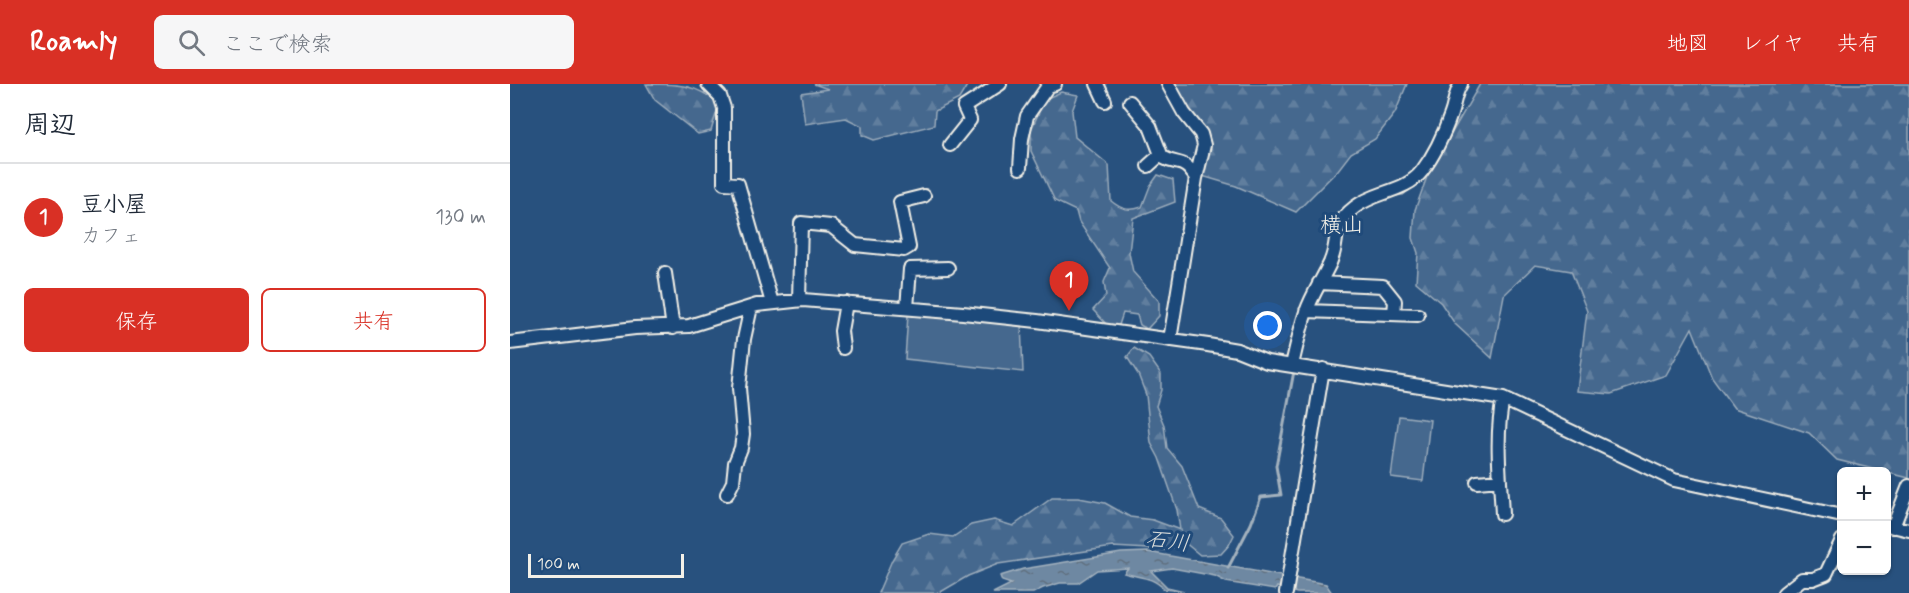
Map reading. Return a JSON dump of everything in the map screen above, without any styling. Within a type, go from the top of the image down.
[{"type":"street","points":[[708,84],[720,96],[724,108],[724,183],[738,184],[772,303]]},
{"type":"street","points":[[950,145],[970,120],[964,107],[1000,84]]},
{"type":"street","points":[[1020,168],[1022,139],[1027,116],[1048,86],[1055,84]]},
{"type":"street","points":[[1097,84],[1105,101]]},
{"type":"street","points":[[1168,84],[1184,113],[1201,134],[1204,145],[1196,178],[1170,340]]},
{"type":"street","points":[[1292,365],[1306,311],[1330,262],[1337,226],[1345,216],[1376,194],[1406,185],[1423,170],[1440,142],[1452,113],[1453,99],[1461,84]]},
{"type":"street","points":[[1130,102],[1150,126],[1162,157]]},
{"type":"street","points":[[1148,166],[1158,157],[1162,157],[1183,163],[1190,168],[1196,178]]},
{"type":"street","points":[[799,300],[801,223],[831,226],[855,244],[904,250],[909,247],[900,202],[924,196]]},
{"type":"street","points":[[907,308],[910,269],[948,268]]},
{"type":"street","points":[[665,273],[673,328]]},
{"type":"street","points":[[1318,284],[1383,286],[1395,301],[1394,314]]},
{"type":"street","points":[[510,343],[634,328],[689,326],[752,307],[799,300],[1037,321],[1237,350],[1267,362],[1503,399],[1674,480],[1837,515]]},
{"type":"street","points":[[843,348],[841,331],[846,303]]},
{"type":"street","points":[[728,494],[733,482],[735,463],[743,434],[739,388],[744,339],[752,307]]},
{"type":"street","points":[[1306,311],[1418,315]]},
{"type":"street","points":[[1286,593],[1323,369]]},
{"type":"street","points":[[1502,514],[1500,411],[1503,399]]},
{"type":"street","points":[[1477,482],[1500,480]]},
{"type":"street","points":[[1891,524],[1909,486]]},
{"type":"street","points":[[1891,526],[1909,530]]},
{"type":"street","points":[[1784,593],[1802,579],[1813,579],[1826,574],[1837,551]]},
{"type":"green space","points":[[646,84],[686,86],[711,97],[719,104],[711,131],[698,134],[655,100]]},
{"type":"green space","points":[[814,84],[968,84],[959,99],[935,111],[934,125],[874,140],[862,135],[862,126],[846,118],[805,124],[801,93],[828,89]]},
{"type":"green space","points":[[1174,84],[1407,84],[1395,113],[1375,139],[1351,153],[1338,170],[1296,212],[1236,186],[1202,176],[1210,142]]},
{"type":"green space","points":[[1480,84],[1909,84],[1909,478],[1891,474],[1891,467],[1865,467],[1837,460],[1809,433],[1734,408],[1712,378],[1692,328],[1666,375],[1611,394],[1577,391],[1587,311],[1571,271],[1535,265],[1504,295],[1492,358],[1455,324],[1441,303],[1416,282],[1418,253],[1413,238],[1415,210],[1428,174]]},
{"type":"green space","points":[[1061,92],[1078,95],[1072,111],[1075,137],[1109,165],[1111,201],[1126,209],[1142,207],[1150,186],[1158,175],[1173,180],[1175,202],[1133,218],[1129,253],[1133,272],[1159,301],[1159,316],[1147,329],[1140,325],[1137,315],[1123,313],[1119,325],[1109,327],[1093,310],[1106,296],[1104,282],[1110,268],[1079,222],[1076,211],[1055,201],[1031,151],[1031,130],[1045,99]]},
{"type":"green space","points":[[908,315],[1021,324],[1023,372],[905,359]]},
{"type":"green space","points":[[1134,348],[1149,357],[1161,374],[1161,390],[1156,406],[1164,425],[1167,448],[1182,466],[1199,509],[1221,518],[1234,535],[1221,554],[1200,555],[1184,542],[1166,550],[1113,547],[998,564],[968,576],[939,593],[878,593],[902,543],[929,534],[953,537],[971,525],[994,520],[1013,526],[1052,498],[1079,498],[1105,503],[1130,517],[1153,520],[1180,530],[1177,510],[1159,458],[1151,443],[1146,395],[1138,374],[1127,357]]},
{"type":"green space","points":[[1399,416],[1430,420],[1423,481],[1391,477]]},
{"type":"water","points":[[1148,552],[1326,584],[1332,593],[1297,593],[1277,587],[1275,590],[1226,582],[1215,576],[1172,568],[1151,571],[1167,587],[1184,591],[1164,589],[1150,580],[1124,573],[1128,568],[1097,570],[1078,583],[1060,583],[1033,593],[993,593],[1011,584],[1002,581],[1000,576],[1023,569],[1121,553]]},
{"type":"waterway","points":[[1391,196],[1403,194],[1409,189]]},
{"type":"waterway","points":[[1228,568],[1251,524],[1261,497],[1281,495],[1276,466],[1294,371]]},
{"type":"place","name":"豆小屋","points":[[1069,311]]},
{"type":"district","name":"横山","points":[[1342,224]]},
{"type":"water label","name":"石川","points":[[1168,540]]}]
